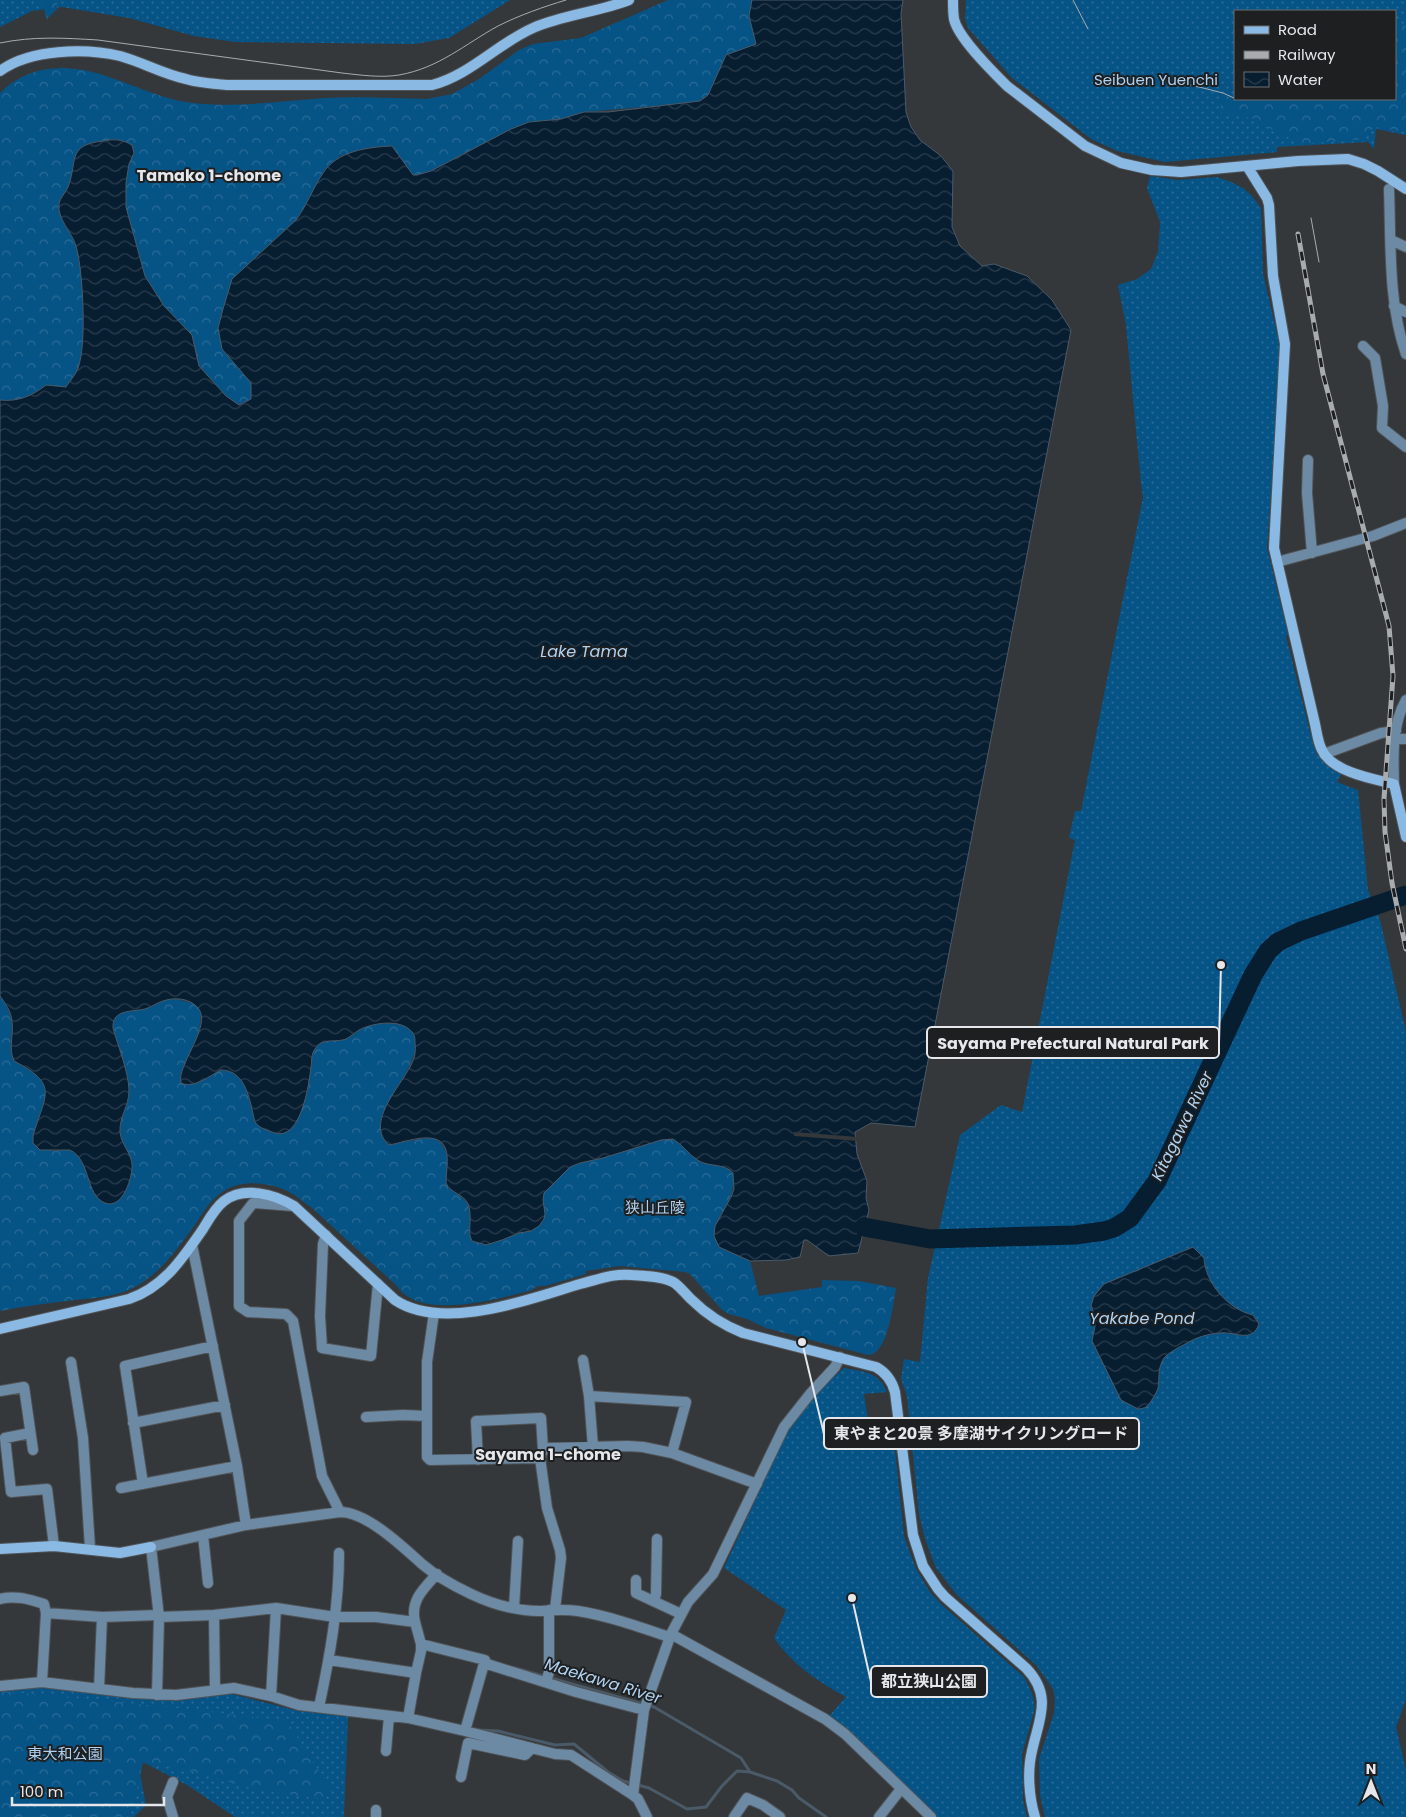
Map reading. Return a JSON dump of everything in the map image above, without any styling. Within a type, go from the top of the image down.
[{"type":"street","points":[[0,71],[19,60],[35,56],[86,52],[119,56],[179,78],[208,83],[238,85],[432,86],[448,81],[504,44],[533,28],[629,0]]},
{"type":"street","points":[[953,0],[954,19],[957,27],[969,44],[1007,86],[1089,148],[1121,163],[1165,172],[1338,159],[1364,164],[1406,189]]},
{"type":"street","points":[[1247,166],[1268,198],[1273,276],[1285,344],[1274,548],[1317,731],[1324,754],[1332,762],[1341,768],[1394,784]]},
{"type":"street","points":[[1389,189],[1394,306],[1400,338],[1406,354]]},
{"type":"street","points":[[1391,240],[1406,247]]},
{"type":"street","points":[[1394,306],[1406,312]]},
{"type":"street","points":[[1363,346],[1375,358],[1383,406],[1382,428],[1406,447]]},
{"type":"street","points":[[1308,460],[1307,494],[1312,553]]},
{"type":"street","points":[[1278,562],[1373,536],[1406,523]]},
{"type":"street","points":[[1406,700],[1393,765],[1394,784],[1406,837]]},
{"type":"street","points":[[1324,754],[1382,733],[1399,736]]},
{"type":"street","points":[[0,1328],[137,1296],[153,1288],[160,1283],[192,1245],[219,1206],[234,1196],[252,1193],[267,1195],[286,1201],[294,1206],[378,1284],[403,1304],[421,1311],[434,1313],[481,1311],[614,1275],[667,1279],[675,1283],[706,1313],[728,1327],[743,1333],[876,1367],[892,1381],[895,1392],[913,1535],[918,1555],[938,1589],[954,1606],[1032,1674],[1039,1687],[1042,1700],[1042,1717],[1030,1760],[1031,1793],[1035,1817]]},
{"type":"street","points":[[294,1206],[253,1203],[239,1221],[239,1306],[248,1312],[286,1314],[293,1321],[322,1476],[340,1512]]},
{"type":"street","points":[[326,1235],[323,1244],[320,1316],[322,1348],[371,1356],[378,1284]]},
{"type":"street","points":[[192,1245],[237,1466],[246,1526]]},
{"type":"street","points":[[434,1313],[427,1362],[427,1457],[430,1460],[478,1460],[541,1454],[553,1447],[636,1446],[672,1454],[757,1484]]},
{"type":"street","points":[[143,1484],[124,1366],[213,1346]]},
{"type":"street","points":[[647,1817],[634,1787],[645,1707],[670,1636],[688,1602],[713,1574],[784,1427],[810,1394],[835,1367],[840,1357]]},
{"type":"street","points":[[583,1360],[589,1396],[592,1447]]},
{"type":"street","points":[[70,1362],[83,1438],[90,1548]]},
{"type":"street","points":[[0,1391],[24,1387],[33,1450]]},
{"type":"street","points":[[589,1396],[686,1402],[672,1454]]},
{"type":"street","points":[[133,1423],[224,1405]]},
{"type":"street","points":[[366,1417],[403,1414],[427,1416]]},
{"type":"street","points":[[478,1460],[476,1421],[541,1418],[541,1454],[546,1508],[561,1558],[552,1610],[547,1678]]},
{"type":"street","points":[[30,1433],[5,1438],[10,1492],[47,1489],[54,1546]]},
{"type":"street","points":[[121,1488],[237,1466]]},
{"type":"street","points":[[0,1549],[54,1546],[90,1548],[120,1553],[246,1526],[340,1512],[352,1514],[385,1532],[437,1574],[470,1594],[496,1604],[514,1608],[596,1615],[670,1636],[825,1719],[845,1734],[931,1817]]},
{"type":"street","points":[[203,1535],[208,1583]]},
{"type":"street","points":[[654,1602],[656,1594],[657,1539]]},
{"type":"street","points":[[514,1608],[518,1541]]},
{"type":"street","points":[[151,1547],[159,1616],[157,1695]]},
{"type":"street","points":[[319,1707],[329,1660],[335,1617],[339,1553]]},
{"type":"street","points":[[408,1718],[421,1651],[413,1613],[418,1595],[437,1574]]},
{"type":"street","points":[[636,1580],[636,1593],[681,1614]]},
{"type":"street","points":[[0,1599],[10,1596],[44,1604],[46,1613],[42,1682]]},
{"type":"street","points":[[46,1613],[102,1617],[214,1615],[276,1608],[335,1617],[376,1618],[415,1622]]},
{"type":"street","points":[[271,1696],[276,1608]]},
{"type":"street","points":[[214,1615],[216,1690]]},
{"type":"street","points":[[99,1689],[102,1617]]},
{"type":"street","points":[[421,1644],[485,1660],[465,1731]]},
{"type":"street","points":[[329,1660],[416,1673]]},
{"type":"street","points":[[484,1664],[547,1678],[576,1692],[645,1707]]},
{"type":"street","points":[[0,1686],[42,1682],[157,1695],[176,1695],[234,1688],[271,1696],[299,1705],[408,1718],[554,1754],[571,1755],[634,1787]]},
{"type":"street","points":[[386,1751],[389,1716]]},
{"type":"street","points":[[461,1777],[468,1743],[525,1755],[532,1748]]},
{"type":"street","points":[[173,1782],[167,1797],[173,1817]]},
{"type":"street","points":[[879,1817],[901,1788]]},
{"type":"street","points":[[734,1817],[747,1798],[763,1805],[780,1817]]},
{"type":"green space","points":[[0,0],[510,0],[449,38],[415,44],[235,42],[194,36],[129,18],[62,7],[32,11],[0,27]]},
{"type":"green space","points":[[41,0],[57,0],[57,9],[47,19]]},
{"type":"green space","points":[[668,0],[752,0],[749,16],[756,44],[726,55],[705,99],[691,103],[584,112],[561,119],[529,122],[511,129],[431,171],[417,175],[413,175],[359,151],[340,156],[323,172],[304,209],[296,220],[232,279],[222,349],[251,383],[251,399],[239,405],[226,396],[199,366],[192,335],[164,306],[145,276],[126,207],[126,183],[129,164],[134,152],[132,145],[121,141],[107,140],[83,146],[75,156],[68,187],[59,204],[62,220],[76,246],[81,272],[83,326],[81,357],[78,368],[66,387],[46,385],[24,397],[13,400],[0,400],[0,93],[14,81],[30,73],[47,69],[65,68],[98,74],[160,96],[193,103],[242,104],[350,97],[427,99],[452,94],[479,79],[519,50],[533,44],[581,38]]},
{"type":"green space","name":"Seibuen Yuenchi","points":[[966,0],[1406,0],[1406,135],[1376,129],[1374,149],[1368,142],[1277,147],[1277,152],[1165,162],[1117,151],[1091,139],[1012,78],[968,28],[965,19]]},
{"type":"green space","points":[[1406,25],[1406,132],[1374,127],[1365,139],[1301,144],[1251,118],[1222,114],[1220,99],[1231,103],[1234,98],[1234,100],[1396,100],[1396,26]]},
{"type":"green space","points":[[1150,176],[1178,180],[1217,177],[1243,188],[1261,208],[1263,273],[1281,351],[1267,548],[1288,635],[1286,636],[1313,744],[1318,756],[1342,773],[1337,782],[1358,790],[1368,890],[1380,920],[1406,1032],[1406,1699],[1396,1727],[1406,1770],[1406,1817],[1045,1817],[1040,1795],[1039,1759],[1054,1713],[1055,1699],[1053,1689],[1036,1665],[957,1595],[936,1568],[925,1539],[919,1514],[907,1396],[901,1379],[904,1359],[920,1362],[928,1278],[960,1135],[1001,1105],[1022,1112],[1075,840],[1069,838],[1075,811],[1081,811],[1143,497],[1126,325],[1118,285],[1137,279],[1151,269],[1158,252],[1160,222],[1147,188]]},
{"type":"green space","name":"狭山丘陵","points":[[0,996],[10,1017],[13,1054],[42,1080],[45,1087],[46,1095],[36,1125],[52,1151],[70,1150],[79,1156],[97,1197],[106,1203],[125,1192],[129,1182],[132,1162],[122,1144],[120,1124],[129,1091],[113,1028],[116,1016],[121,1013],[151,1007],[164,1000],[176,999],[192,1003],[199,1008],[201,1013],[199,1033],[180,1075],[207,1076],[222,1070],[230,1070],[236,1074],[246,1089],[255,1122],[304,1105],[312,1056],[318,1045],[346,1039],[369,1025],[380,1023],[401,1025],[414,1035],[415,1048],[411,1062],[382,1116],[381,1129],[385,1141],[410,1141],[432,1137],[443,1146],[448,1159],[448,1188],[463,1199],[469,1207],[470,1236],[502,1240],[519,1233],[531,1231],[545,1214],[544,1193],[570,1167],[661,1140],[673,1139],[699,1161],[721,1166],[733,1173],[731,1195],[715,1226],[719,1247],[750,1261],[759,1296],[822,1287],[822,1280],[859,1281],[896,1288],[885,1338],[875,1353],[868,1355],[766,1328],[722,1310],[690,1274],[620,1266],[586,1271],[586,1274],[545,1286],[538,1286],[532,1290],[480,1302],[460,1305],[423,1303],[407,1296],[311,1207],[294,1195],[276,1187],[253,1183],[230,1187],[216,1197],[160,1269],[131,1289],[103,1297],[0,1311]]},
{"type":"green space","points":[[844,1368],[875,1376],[887,1392],[864,1394],[868,1420],[873,1419],[874,1432],[893,1431],[904,1536],[916,1569],[930,1592],[941,1604],[1024,1677],[1030,1689],[1034,1703],[1034,1712],[1022,1754],[1023,1800],[1027,1817],[937,1817],[842,1725],[829,1716],[846,1697],[806,1672],[774,1638],[786,1610],[724,1568],[788,1430],[819,1390]]},
{"type":"green space","name":"東大和公園","points":[[41,1688],[88,1691],[175,1701],[232,1694],[298,1711],[348,1716],[344,1817],[235,1817],[187,1785],[137,1759],[146,1805],[134,1817],[0,1817],[0,1690]]},
{"type":"green space","name":"東大和公園","points":[[0,1691],[168,1707],[287,1721],[330,1789],[322,1799],[258,1790],[198,1773],[143,1762],[133,1808],[124,1817],[0,1817]]},
{"type":"water","name":"Lake Tama","points":[[752,0],[903,0],[901,13],[906,112],[911,127],[920,140],[941,156],[953,171],[952,227],[960,246],[982,266],[994,264],[1027,276],[1052,300],[1071,330],[915,1127],[871,1123],[855,1132],[857,1154],[867,1181],[866,1198],[869,1210],[858,1253],[829,1256],[807,1240],[804,1240],[800,1257],[786,1260],[750,1261],[719,1247],[714,1236],[715,1226],[734,1189],[733,1173],[721,1166],[699,1161],[673,1139],[661,1140],[570,1167],[544,1193],[545,1214],[539,1226],[531,1231],[519,1233],[486,1245],[472,1241],[468,1204],[446,1183],[447,1155],[444,1146],[432,1138],[414,1139],[389,1145],[382,1136],[380,1126],[382,1116],[414,1057],[415,1037],[407,1028],[394,1023],[371,1025],[359,1030],[346,1039],[318,1045],[313,1053],[306,1097],[297,1120],[284,1133],[275,1133],[261,1128],[255,1122],[246,1089],[237,1075],[230,1071],[221,1070],[196,1083],[181,1083],[184,1066],[198,1035],[201,1015],[198,1008],[191,1002],[177,999],[163,1001],[145,1009],[122,1013],[114,1021],[113,1028],[129,1084],[120,1132],[122,1141],[130,1156],[132,1169],[129,1183],[122,1197],[117,1202],[105,1203],[94,1193],[82,1161],[77,1155],[70,1150],[40,1150],[33,1143],[33,1136],[45,1092],[43,1084],[38,1077],[29,1069],[14,1061],[11,1051],[11,1017],[8,1007],[0,996],[0,400],[13,400],[24,397],[46,385],[66,387],[78,368],[81,357],[83,326],[81,272],[76,246],[62,220],[59,210],[59,204],[71,178],[75,156],[83,146],[91,143],[114,140],[132,145],[134,153],[129,164],[126,183],[126,207],[145,276],[164,306],[192,335],[199,366],[226,396],[239,405],[251,399],[251,383],[222,349],[218,328],[232,279],[296,220],[323,173],[336,160],[363,149],[392,146],[413,175],[417,175],[431,171],[511,129],[529,122],[561,119],[584,112],[608,112],[700,101],[708,95],[726,55],[756,44],[749,16]]},
{"type":"water","name":"Yakabe Pond","points":[[1193,1247],[1204,1258],[1209,1277],[1220,1294],[1235,1308],[1253,1315],[1259,1324],[1252,1334],[1216,1333],[1207,1335],[1191,1341],[1169,1354],[1164,1358],[1160,1366],[1158,1388],[1155,1395],[1146,1407],[1138,1409],[1121,1400],[1092,1341],[1095,1319],[1091,1306],[1094,1296],[1104,1284]]},
{"type":"pier","points":[[794,1132],[858,1137],[858,1141],[794,1136]]},
{"type":"waterway","name":"Kitagawa River","points":[[864,1227],[930,1239],[1075,1235],[1114,1228],[1130,1218],[1157,1181],[1253,975],[1268,951],[1278,942],[1301,931],[1406,895]]},
{"type":"waterway","name":"Maekawa River","points":[[515,1668],[654,1707],[741,1758],[750,1772]]},
{"type":"waterway","name":"Maekawa River","points":[[478,1730],[498,1731],[555,1745],[574,1744],[608,1772],[623,1781],[649,1788],[687,1809],[706,1807],[722,1786],[737,1771],[750,1772],[777,1781],[792,1790],[799,1798],[826,1817]]},
{"type":"tram line","points":[[0,43],[37,38],[98,40],[342,73],[392,76],[427,67],[506,22],[566,0]]},
{"type":"tram line","points":[[1073,0],[1088,29]]},
{"type":"tram line","points":[[1175,81],[1223,93],[1234,98]]},
{"type":"tram line","points":[[1311,218],[1319,262]]},
{"type":"railway","points":[[1298,234],[1323,374],[1389,626],[1393,676],[1384,799],[1385,832],[1392,883],[1406,949]]},
{"type":"place","name":"Sayama Prefectural Natural Park","points":[[1221,965]]},
{"type":"place","name":"東やまと20景 多摩湖サイクリングロード","points":[[802,1342]]},
{"type":"place","name":"都立狭山公園","points":[[852,1598]]},
{"type":"district","name":"Tamako 1-chome","points":[[209,175]]},
{"type":"district","name":"Sayama 1-chome","points":[[548,1454]]}]
